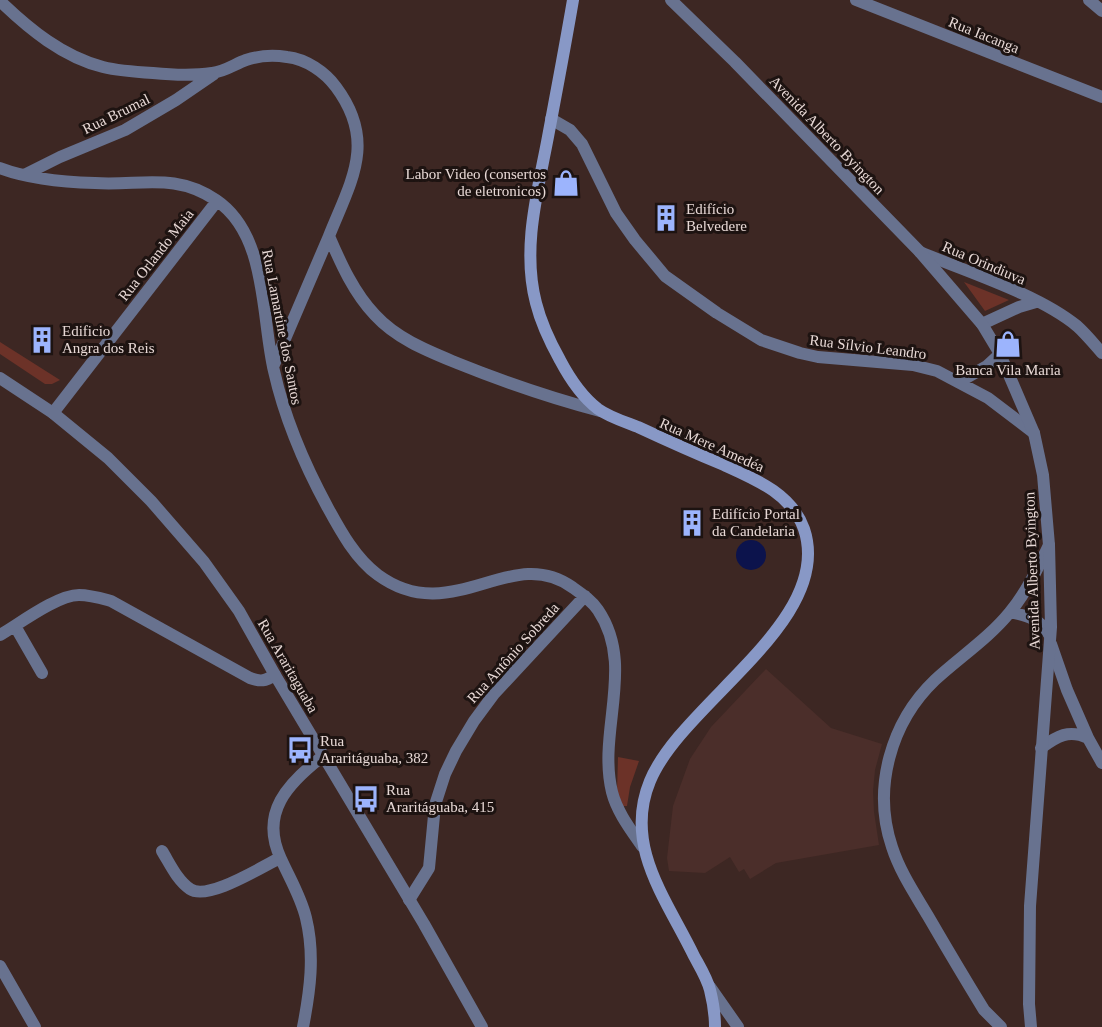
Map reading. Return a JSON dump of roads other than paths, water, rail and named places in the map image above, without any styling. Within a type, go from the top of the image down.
[{"type":"main road","name":"Rua Mere Amedéa","points":[[573,0],[532,218],[531,267],[535,301],[547,335],[572,382],[600,411],[745,474],[773,489],[788,502],[805,531],[808,556],[804,581],[796,602],[780,627],[687,727],[659,763],[648,788],[644,806],[642,846],[652,874],[710,987],[715,1027]]},
{"type":"street","name":"Avenida Alberto Byington","points":[[671,0],[735,62],[920,252],[982,324],[1000,354],[1034,433],[1043,475],[1049,545],[1050,640],[1030,906],[1029,1004],[1031,1027]]},
{"type":"street","name":"Rua Iacanga","points":[[856,0],[1102,97]]},
{"type":"street","points":[[1089,0],[1102,11]]},
{"type":"street","points":[[0,1],[20,21],[47,41],[77,58],[103,67],[182,75],[215,73],[249,59],[267,56],[288,57],[305,62],[323,73],[347,102],[355,119],[359,138],[358,157],[352,179],[273,368]]},
{"type":"street","name":"Rua Brumal","points":[[26,175],[60,157],[125,130],[176,100],[215,73]]},
{"type":"street","name":"Rua Sílvio Leandro","points":[[551,118],[570,130],[582,144],[615,213],[665,276],[717,313],[761,340],[800,353],[818,357],[914,365],[937,372],[988,398],[1034,433]]},
{"type":"street","name":"Rua Lamartine dos Santos","points":[[0,168],[26,175],[97,183],[171,182],[183,184],[217,201],[237,219],[249,240],[264,309],[273,368],[286,418],[307,469],[338,527],[360,558],[379,576],[404,589],[425,594],[445,594],[465,590],[526,573],[545,575],[566,583],[585,596],[600,613],[613,640],[615,679],[609,731],[608,772],[612,794],[626,824],[642,846]]},
{"type":"street","name":"Rua Orlando Maia","points":[[53,413],[217,201]]},
{"type":"street","points":[[329,237],[338,259],[360,296],[375,315],[395,333],[423,349],[495,378],[600,411]]},
{"type":"street","name":"Rua Orindiuva","points":[[920,252],[1036,302],[1077,326],[1102,353]]},
{"type":"street","name":"Rua Orindiuva","points":[[982,324],[1036,302]]},
{"type":"street","points":[[959,382],[987,366],[1000,354]]},
{"type":"street","name":"Rua Araritaguaba","points":[[0,378],[53,413],[108,458],[151,501],[204,562],[239,611],[482,1027]]},
{"type":"street","points":[[1001,1027],[984,1010],[902,873],[887,825],[884,792],[892,745],[920,697],[935,680],[982,640],[1010,612],[1049,545]]},
{"type":"street","points":[[0,635],[61,599],[76,595],[93,596],[111,601],[250,678],[265,681],[275,675]]},
{"type":"street","name":"Rua Antônio Sobreda","points":[[409,900],[429,868],[435,805],[445,774],[462,741],[494,694],[585,596]]},
{"type":"street","points":[[1010,612],[1035,619],[1042,624],[1050,640],[1066,690],[1102,763]]},
{"type":"street","points":[[15,626],[42,673]]},
{"type":"street","points":[[1041,748],[1057,736],[1071,732],[1088,738]]},
{"type":"street","points":[[303,1027],[311,971],[310,942],[306,917],[280,858],[273,831],[280,799],[290,785],[323,756]]},
{"type":"street","points":[[162,851],[181,882],[192,890],[201,892],[214,890],[280,858]]},
{"type":"street","points":[[0,966],[35,1027]]},
{"type":"street","points":[[710,987],[738,1027]]},
{"type":"place","name":"Labor Video (consertos de eletronicos)","points":[[566,183]]},
{"type":"place","name":"Edifício Belvedere","points":[[666,218]]},
{"type":"place","name":"Edificio Angra dos Reis","points":[[42,340]]},
{"type":"place","name":"Banca Vila Maria","points":[[1008,344]]},
{"type":"place","name":"Edifício Portal da Candelaria","points":[[692,523]]},
{"type":"place","name":"Rua Araritáguaba, 382","points":[[300,750]]},
{"type":"place","name":"Rua Araritáguaba, 415","points":[[366,799]]}]
